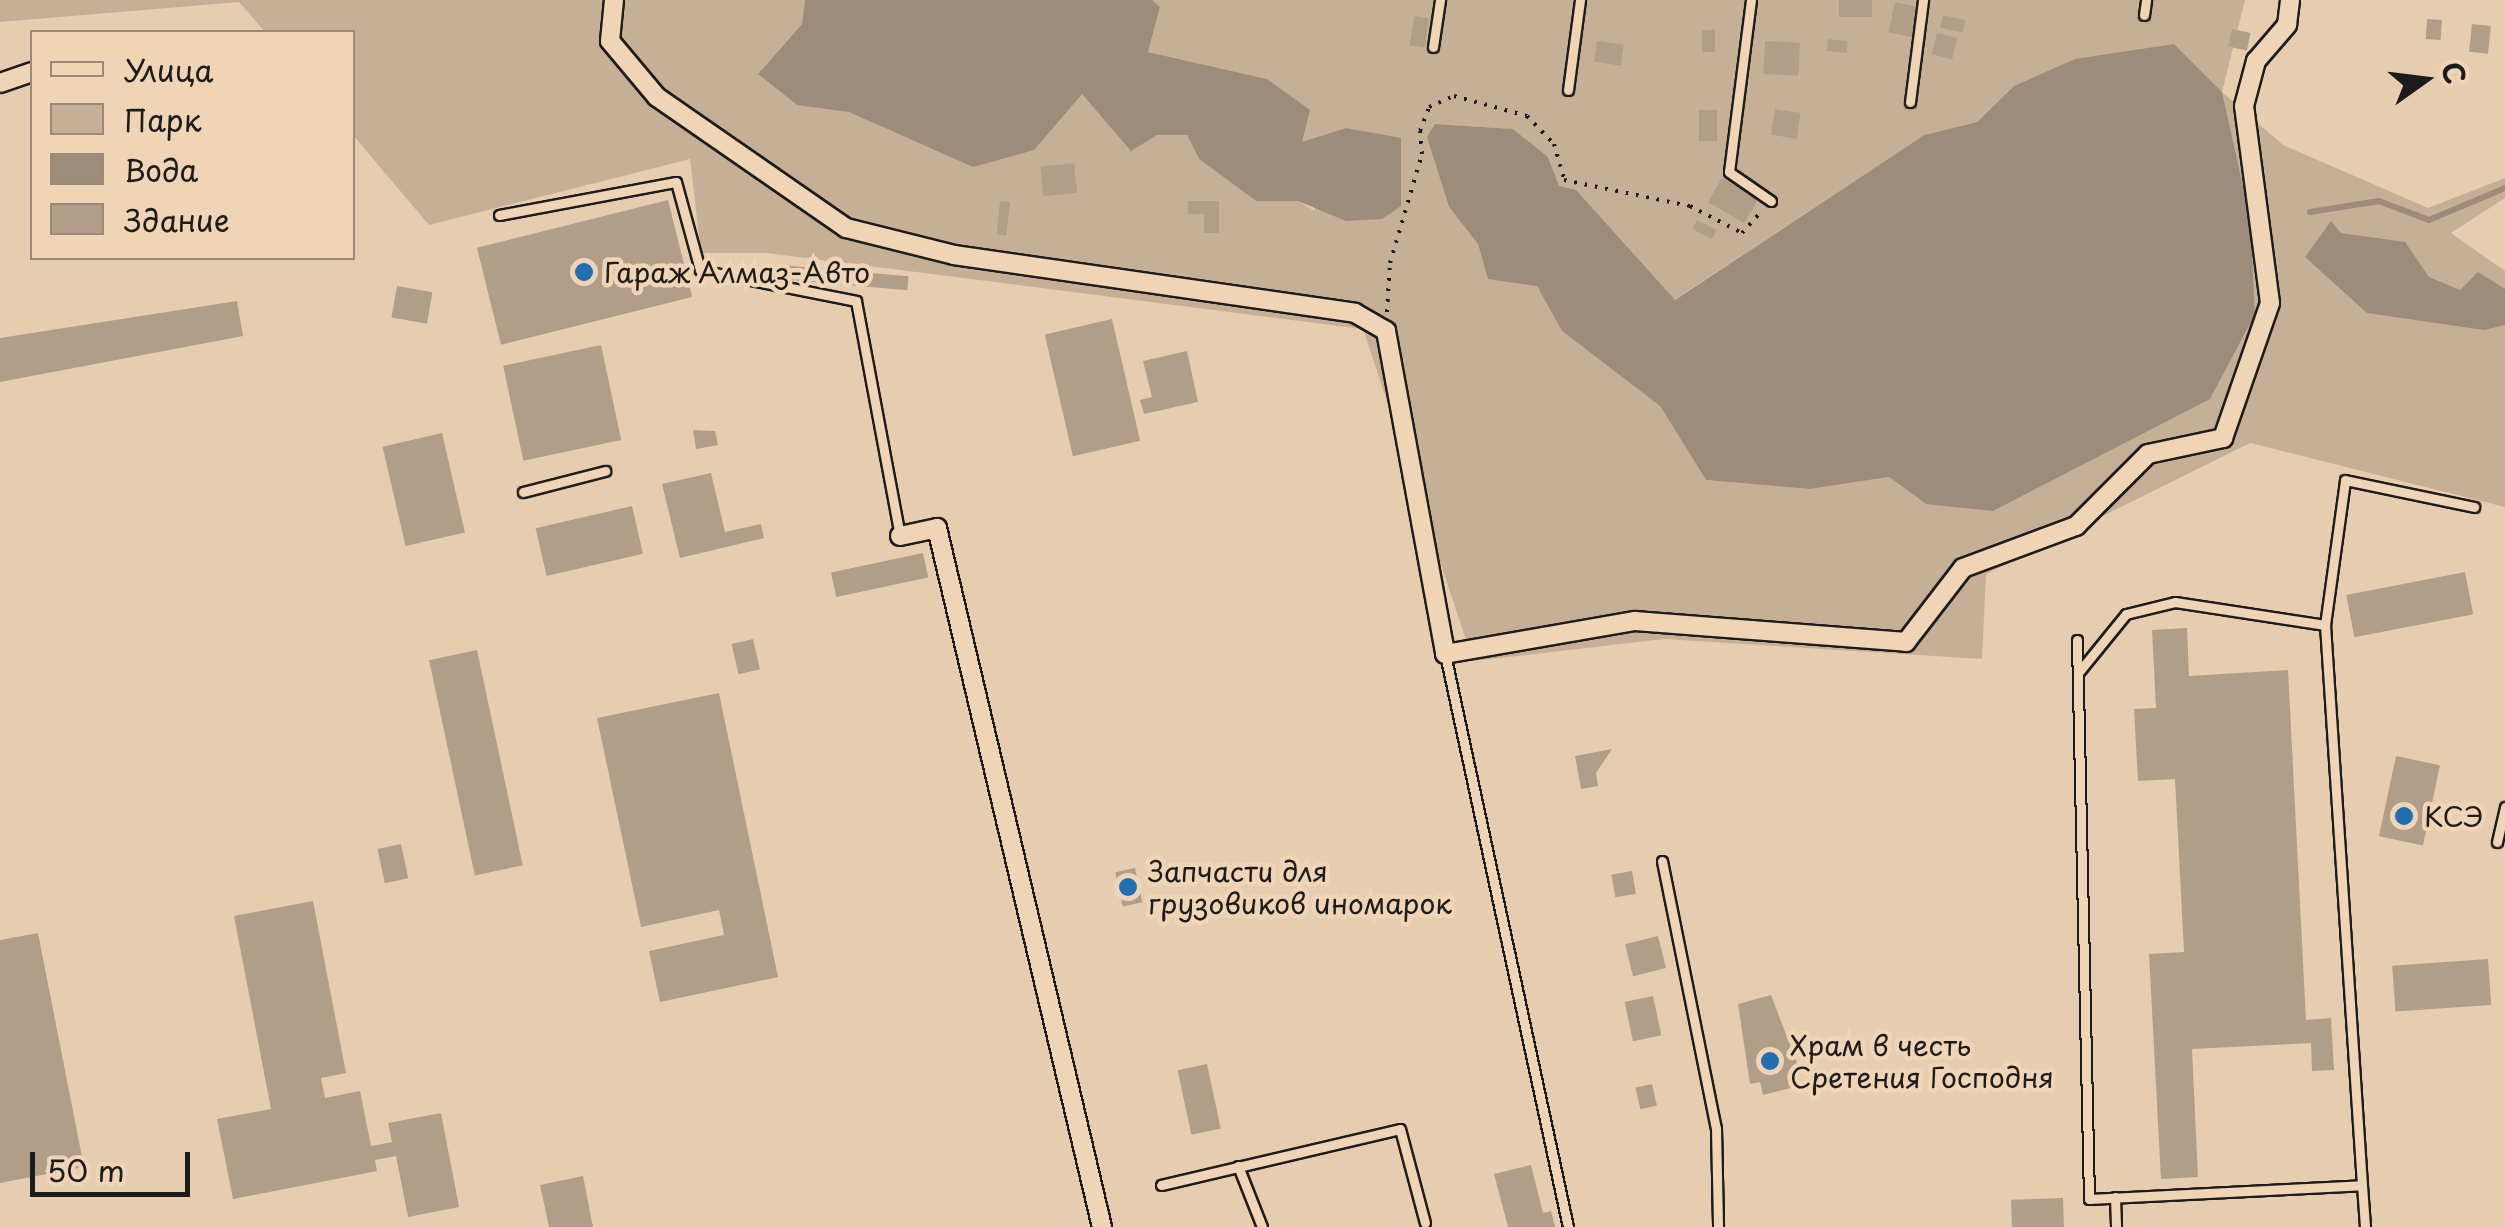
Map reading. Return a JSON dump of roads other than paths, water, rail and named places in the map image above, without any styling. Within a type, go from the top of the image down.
[{"type":"street","points":[[614,0],[610,41],[657,97],[846,228],[954,255],[1354,313],[1386,331],[1445,654],[1635,622],[1906,642],[1963,568],[2076,526],[2148,454],[2223,438],[2270,303],[2244,106],[2256,61],[2286,25],[2290,0]]},
{"type":"street","points":[[0,84],[30,73]]},
{"type":"street","points":[[900,536],[937,528],[1102,1227]]},
{"type":"lane","points":[[1434,48],[1440,0]]},
{"type":"lane","points":[[1568,90],[1580,0]]},
{"type":"lane","points":[[1751,0],[1729,172],[1771,201]]},
{"type":"lane","points":[[1910,102],[1923,0]]},
{"type":"lane","points":[[2144,14],[2146,0]]},
{"type":"lane","points":[[500,216],[676,182],[700,270],[856,300],[900,536]]},
{"type":"lane","points":[[523,492],[606,471]]},
{"type":"lane","points":[[2365,1227],[2325,625],[2344,480],[2474,507]]},
{"type":"lane","points":[[2078,673],[2126,614],[2175,602],[2325,625]]},
{"type":"lane","points":[[2077,640],[2089,1199],[2362,1185]]},
{"type":"lane","points":[[1445,654],[1568,1227]]},
{"type":"lane","points":[[2497,842],[2505,807]]},
{"type":"lane","points":[[1662,861],[1716,1128],[1718,1227]]},
{"type":"lane","points":[[1161,1185],[1400,1129],[1424,1222]]},
{"type":"lane","points":[[1238,1166],[1262,1227]]},
{"type":"lane","points":[[2115,1198],[2116,1227]]},
{"type":"water","points":[[805,0],[1152,0],[1160,7],[1148,52],[1267,79],[1310,110],[1302,142],[1346,128],[1401,138],[1401,206],[1382,219],[1346,221],[1298,201],[1256,201],[1199,159],[1187,135],[1157,135],[1131,151],[1082,94],[1034,150],[973,167],[849,112],[797,105],[758,74],[802,24]]},
{"type":"water","points":[[2174,44],[2222,92],[2250,218],[2255,314],[2210,399],[1993,511],[1926,504],[1889,477],[1810,489],[1706,480],[1660,406],[1562,331],[1537,286],[1488,279],[1478,244],[1449,207],[1427,137],[1435,124],[1513,129],[1548,157],[1559,186],[1576,190],[1675,300],[1924,135],[1977,122],[2014,86],[2075,59]]},
{"type":"water","points":[[2331,221],[2341,233],[2405,242],[2429,277],[2460,290],[2478,272],[2505,289],[2505,325],[2484,330],[2367,313],[2305,257]]},
{"type":"waterway","points":[[2310,212],[2379,201],[2429,220],[2505,188]]},
{"type":"place","name":"Гараж Алмаз-Авто","points":[[584,272]]},
{"type":"place","name":"КСЭ","points":[[2404,816]]},
{"type":"place","name":"Запчасти для грузовиков иномарок","points":[[1128,887]]},
{"type":"place","name":"Храм в честь Сретения Господня","points":[[1770,1061]]}]
